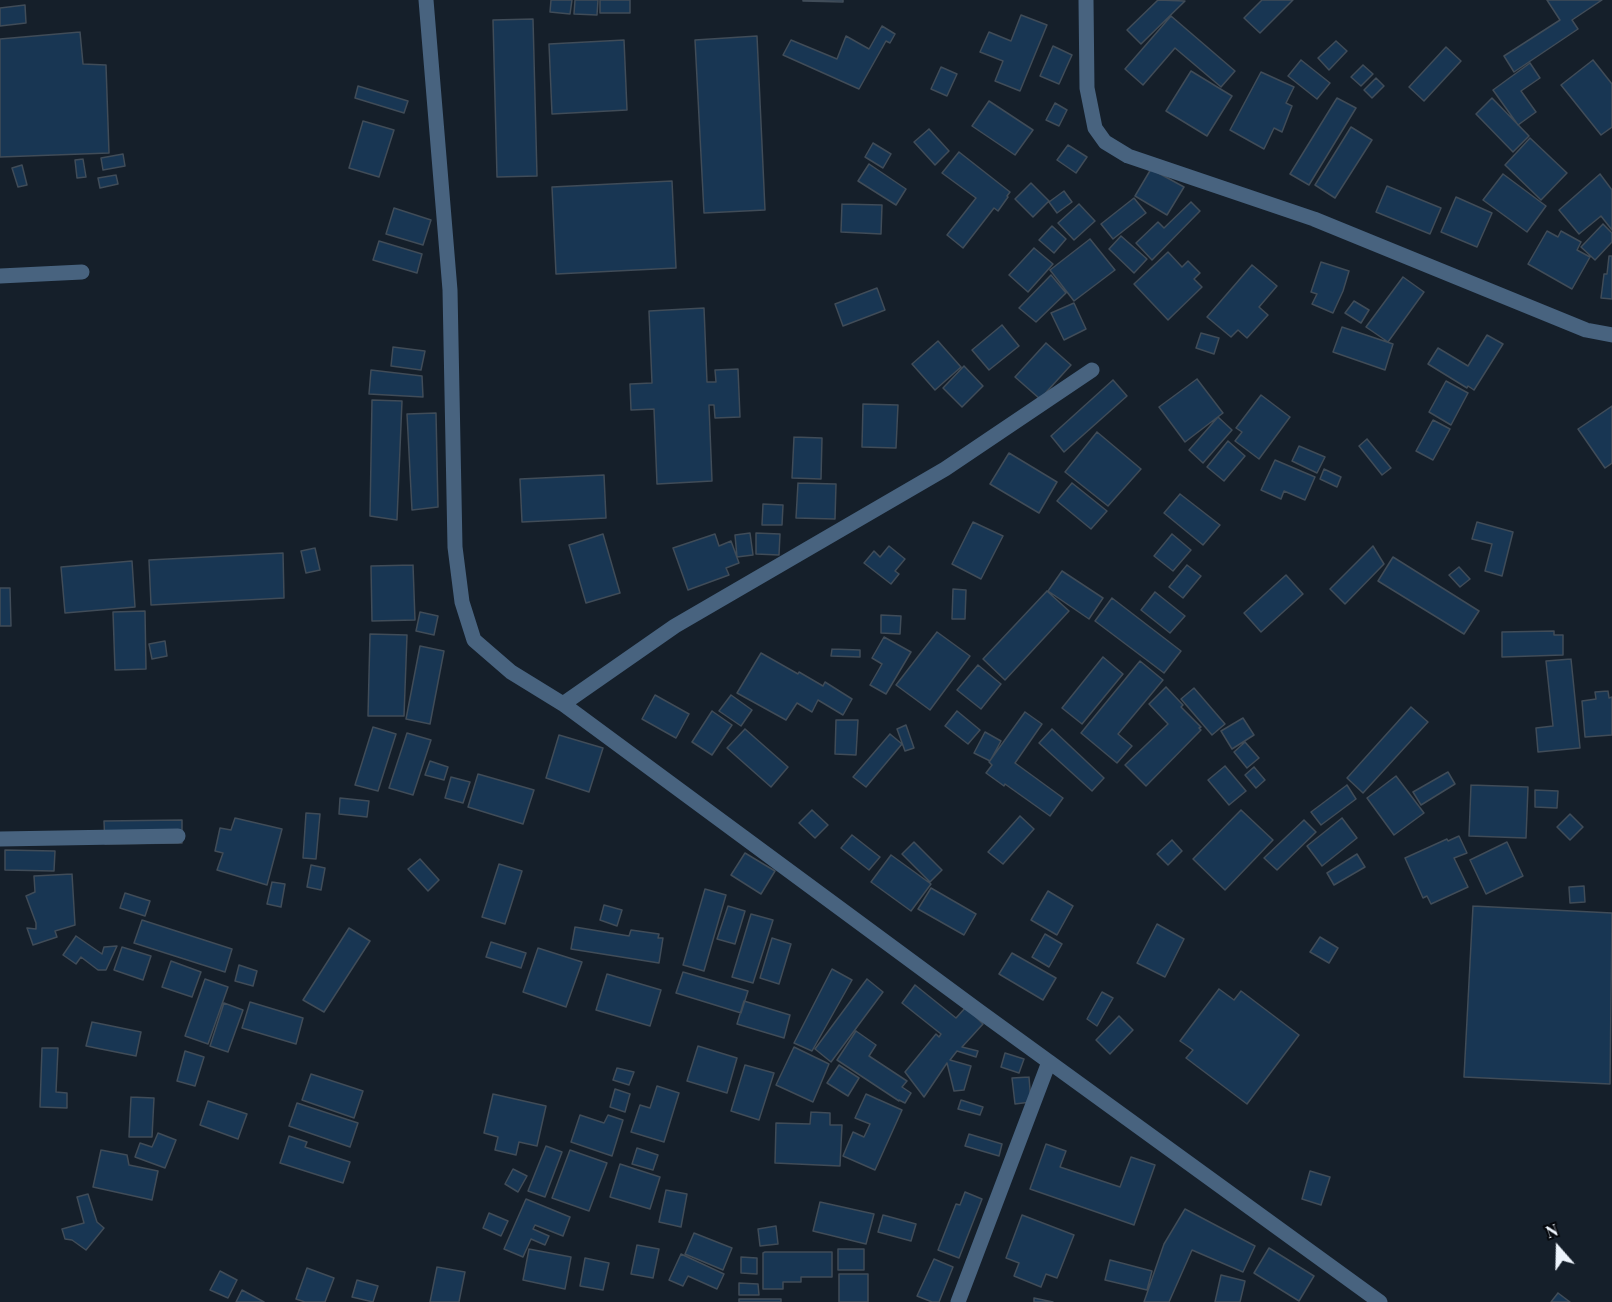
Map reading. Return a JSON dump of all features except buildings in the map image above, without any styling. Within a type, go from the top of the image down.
[{"type":"street","points":[[426,0],[450,290],[455,547],[462,602],[474,640],[511,672],[563,704],[1049,1062],[1380,1302]]},
{"type":"street","points":[[1086,0],[1087,88],[1095,128],[1105,141],[1128,156],[1314,219],[1586,330],[1612,335]]},
{"type":"street","points":[[0,276],[82,272]]},
{"type":"street","points":[[563,704],[675,626],[945,468],[1092,370]]},
{"type":"street","points":[[0,839],[178,836]]},
{"type":"street","points":[[958,1302],[1049,1062]]}]
